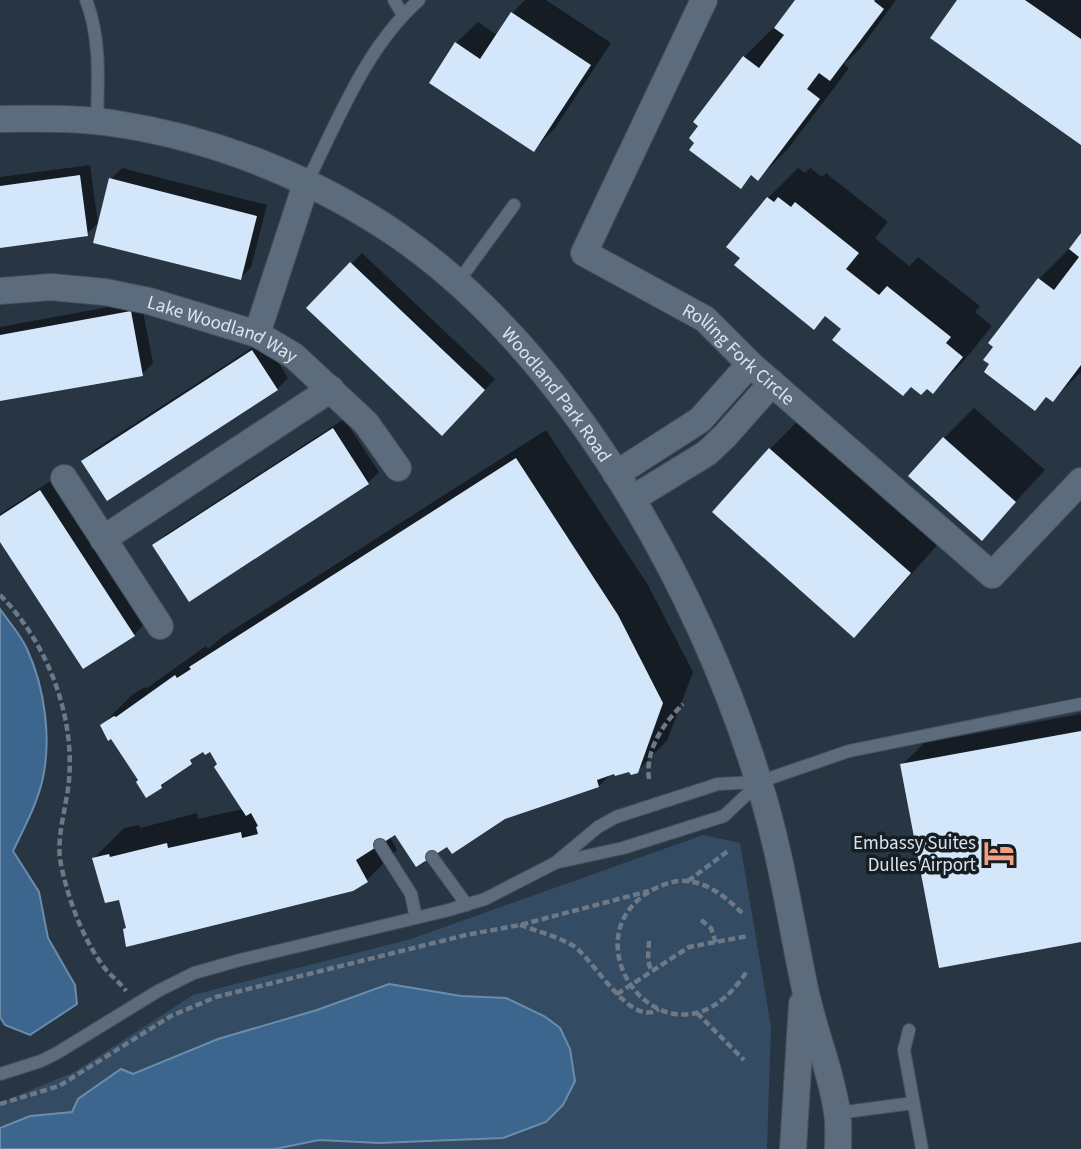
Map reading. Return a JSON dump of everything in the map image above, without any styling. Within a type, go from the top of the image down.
[{"type":"street","name":"Rolling Fork Circle","points":[[704,0],[584,253],[705,319],[750,364],[992,575],[1081,481]]},
{"type":"street","name":"Woodland Park Road","points":[[0,119],[97,121],[208,144],[306,184],[387,228],[457,282],[529,356],[632,499],[711,652],[759,782],[787,892],[804,985],[838,1114],[838,1149]]},
{"type":"street","points":[[257,334],[306,184]]},
{"type":"street","name":"Lake Woodland Way","points":[[0,291],[51,287],[105,292],[149,301],[257,334],[294,356],[331,389],[366,423],[398,468]]},
{"type":"street","points":[[616,474],[700,420],[750,364]]},
{"type":"street","points":[[632,499],[717,444],[772,383]]},
{"type":"street","points":[[103,539],[331,389]]},
{"type":"street","points":[[64,478],[160,626]]},
{"type":"street","name":"Woodland Park Road","points":[[793,1149],[804,985]]},
{"type":"lane","points":[[86,0],[95,27],[97,49],[97,121]]},
{"type":"lane","points":[[394,0],[403,15]]},
{"type":"lane","points":[[306,184],[369,62],[403,15],[419,0]]},
{"type":"lane","points":[[457,282],[514,205]]},
{"type":"lane","points":[[0,1074],[57,1053],[158,991],[194,973],[467,905],[501,892],[555,863],[598,827],[616,817],[718,784],[759,782],[849,751],[1081,704]]},
{"type":"lane","points":[[555,863],[623,848],[724,816],[759,782]]},
{"type":"lane","points":[[380,845],[411,894],[416,918]]},
{"type":"lane","points":[[432,857],[467,905]]},
{"type":"lane","points":[[909,1030],[904,1050],[922,1149]]},
{"type":"lane","points":[[838,1114],[913,1103]]},
{"type":"path","points":[[0,594],[15,612],[44,658],[63,708],[70,757],[59,848],[62,867],[93,949],[106,970],[126,991]]},
{"type":"path","points":[[649,779],[652,749],[666,724],[683,704]]},
{"type":"path","points":[[687,881],[728,851]]},
{"type":"path","points":[[0,1104],[60,1086],[183,1010],[224,995],[466,935],[520,925],[649,891],[667,883],[687,881],[708,885],[726,896],[742,913]]},
{"type":"path","points":[[649,891],[627,914],[617,944],[620,966],[629,986],[642,999],[659,1009],[678,1014],[697,1013],[718,1005],[735,990],[747,971]]},
{"type":"path","points":[[701,920],[711,928],[716,943]]},
{"type":"path","points":[[520,925],[573,946],[625,1002],[641,1011],[654,1012],[659,1009]]},
{"type":"path","points":[[617,994],[689,947],[748,936]]},
{"type":"path","points":[[649,941],[651,971]]},
{"type":"path","points":[[697,1013],[744,1060]]},
{"type":"path","points":[[146,1022],[151,1030]]},
{"type":"shaded area","points":[[0,609],[22,639],[33,664],[42,697],[46,732],[42,782],[13,851],[39,892],[48,938],[75,985],[77,1004],[30,1035],[5,1025],[0,1017]]},
{"type":"shaded area","points":[[703,835],[740,843],[771,1027],[767,1149],[275,1149],[319,1140],[379,1143],[451,1141],[575,1081],[570,1049],[560,1028],[545,1016],[506,998],[461,996],[389,984],[133,1074],[121,1070],[78,1099],[72,1112],[30,1116],[0,1128],[0,1103],[74,1072],[193,995],[411,939]]},
{"type":"shaded area","points":[[389,984],[461,996],[506,998],[544,1016],[560,1028],[570,1049],[575,1081],[563,1105],[546,1122],[503,1138],[379,1143],[319,1140],[275,1149],[0,1149],[0,1128],[30,1116],[72,1112],[78,1099],[121,1069],[133,1074],[218,1039],[317,1010]]},
{"type":"building","points":[[795,0],[875,0],[884,9],[830,81],[819,73],[807,89],[820,99],[758,181],[751,175],[741,189],[689,150],[694,143],[689,138],[698,126],[693,122],[743,56],[759,68],[784,35],[774,28]]},
{"type":"building","points":[[957,0],[1025,0],[1081,39],[1081,145],[930,38]]},
{"type":"building","points":[[511,12],[591,65],[534,152],[429,83],[455,42],[480,59]]},
{"type":"building","points":[[80,175],[88,236],[0,248],[0,186]]},
{"type":"building","points":[[109,178],[257,216],[241,280],[93,243]]},
{"type":"building","points":[[767,197],[774,202],[778,197],[791,207],[795,202],[859,253],[846,269],[879,295],[887,286],[951,337],[946,343],[963,357],[933,394],[927,389],[921,395],[911,387],[903,396],[832,340],[841,329],[825,316],[814,330],[734,265],[740,258],[726,247]]},
{"type":"building","points":[[1081,233],[1081,365],[1053,402],[1046,397],[1035,411],[984,372],[989,364],[983,360],[993,347],[988,343],[1038,278],[1054,290],[1079,257],[1069,249]]},
{"type":"building","points":[[350,262],[485,390],[442,436],[306,308]]},
{"type":"building","points":[[131,311],[143,376],[0,401],[0,335]]},
{"type":"building","points":[[252,350],[278,390],[107,501],[81,461]]},
{"type":"building","points":[[333,428],[369,484],[189,602],[152,545]]},
{"type":"building","points":[[943,437],[1016,502],[982,541],[908,476]]},
{"type":"building","points":[[769,448],[911,573],[854,638],[712,512]]},
{"type":"building","points":[[516,458],[618,615],[663,703],[638,773],[614,774],[597,780],[599,787],[505,819],[452,854],[447,847],[416,867],[395,835],[356,860],[368,882],[353,891],[126,947],[123,929],[126,928],[119,900],[105,903],[92,858],[109,854],[110,857],[167,843],[168,848],[241,832],[242,838],[258,834],[258,826],[251,813],[246,816],[214,767],[217,764],[210,752],[205,755],[203,752],[190,760],[192,764],[146,798],[136,782],[138,780],[111,739],[108,741],[100,725]]},
{"type":"building","points":[[40,490],[135,636],[83,669],[0,542],[0,516]]},
{"type":"building","name":"Embassy Suites Dulles Airport","points":[[1081,731],[1081,942],[939,968],[900,764]]},
{"type":"place","name":"Embassy Suites Dulles Airport","points":[[999,853]]}]
